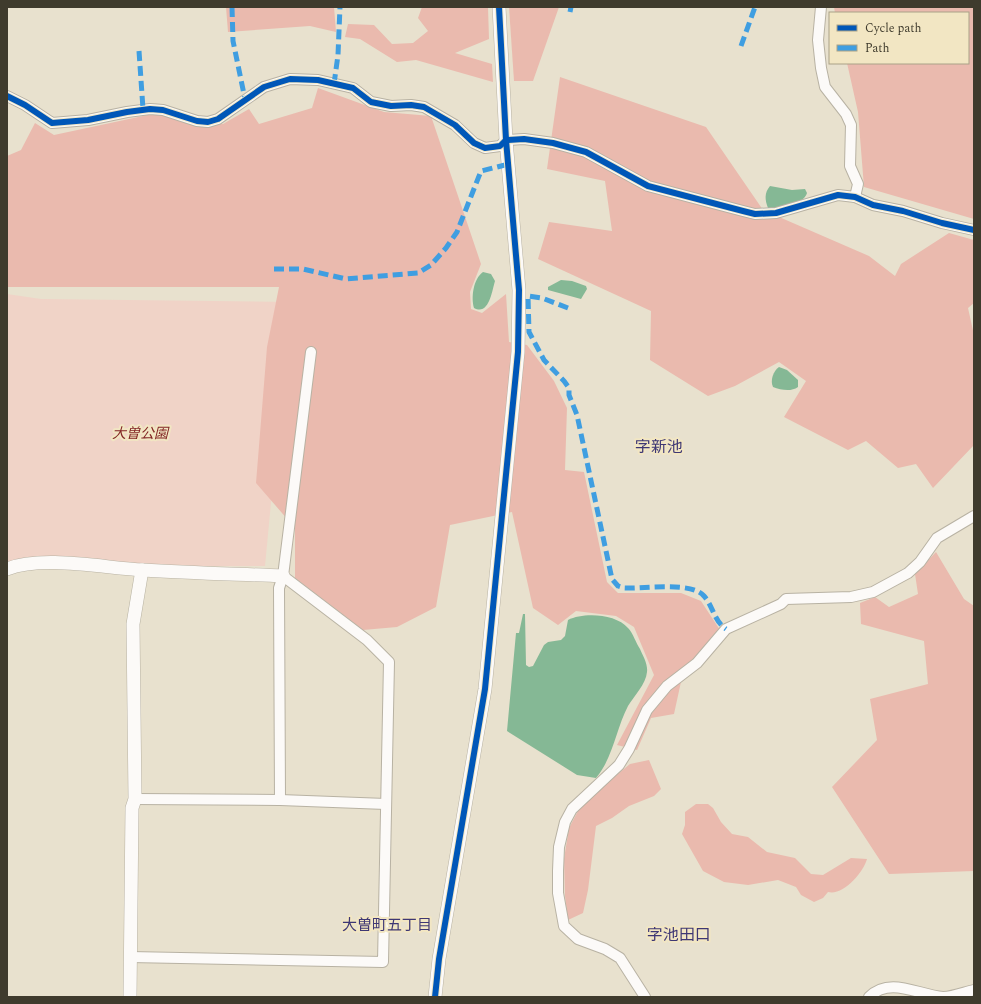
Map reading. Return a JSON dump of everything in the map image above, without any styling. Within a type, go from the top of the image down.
[{"type":"street","points":[[435,997],[439,959],[464,822],[485,689],[516,390],[519,290],[506,140],[498,7]]},
{"type":"street","points":[[821,7],[818,40],[821,68],[826,87],[846,114],[851,125],[850,166],[858,184],[855,197]]},
{"type":"street","points":[[7,96],[25,105],[52,123],[88,120],[150,109],[163,110],[197,121],[208,122],[218,119],[264,87],[290,80],[318,80],[353,88],[371,102],[391,106],[411,105],[424,107],[455,124],[474,143],[485,148],[500,146],[506,140],[524,139],[553,143],[586,152],[648,186],[755,214],[781,212],[838,195],[855,197],[873,205],[903,211],[942,224],[974,230]]},
{"type":"street","points":[[280,800],[279,588],[283,576],[312,352]]},
{"type":"street","points":[[645,997],[620,958],[606,949],[578,939],[564,926],[558,893],[559,848],[565,822],[572,809],[619,765],[629,749],[642,718],[653,702],[668,686],[702,658],[726,629],[781,604],[786,599],[852,597],[873,592],[908,573],[920,562],[937,538],[974,516]]},
{"type":"street","points":[[7,569],[35,563],[142,570],[283,576],[367,640],[389,662],[383,962],[130,958]]},
{"type":"street","points":[[130,997],[132,808],[135,798],[133,624],[142,570]]},
{"type":"street","points":[[135,798],[280,800],[386,804]]},
{"type":"street","points":[[869,997],[875,991],[885,987],[896,986],[919,993],[946,997],[974,990]]},
{"type":"green space","name":"大曽公園","points":[[7,294],[41,299],[290,302],[265,566],[7,567]]},
{"type":"shaded area","points":[[226,7],[334,7],[336,32],[310,26],[228,32]]},
{"type":"shaded area","points":[[422,7],[488,7],[489,39],[455,53],[492,64],[493,82],[416,60],[397,62],[360,39],[345,37],[348,24],[374,25],[392,44],[413,43],[428,31],[418,18]]},
{"type":"shaded area","points":[[509,7],[559,7],[533,81],[514,81]]},
{"type":"shaded area","points":[[834,7],[974,7],[974,219],[864,187],[858,112],[847,64],[969,64],[969,12],[835,12]]},
{"type":"shaded area","points":[[560,77],[706,127],[763,210],[869,256],[895,276],[901,264],[949,233],[974,240],[974,303],[968,308],[974,335],[974,445],[933,488],[916,464],[898,468],[866,441],[848,450],[784,417],[806,381],[779,362],[735,386],[708,396],[650,360],[651,311],[538,259],[549,222],[612,231],[605,181],[547,169]]},
{"type":"shaded area","points":[[318,88],[384,112],[431,116],[481,264],[470,292],[471,309],[482,313],[506,294],[509,342],[527,345],[554,381],[567,408],[565,470],[584,472],[607,582],[618,593],[681,593],[701,601],[720,630],[702,652],[684,668],[674,714],[651,718],[637,750],[617,745],[654,675],[634,627],[616,616],[576,611],[558,625],[533,608],[512,512],[450,525],[436,607],[397,627],[363,630],[295,578],[295,528],[256,483],[267,347],[279,287],[7,287],[7,156],[21,150],[35,123],[54,135],[157,113],[195,125],[223,124],[249,109],[259,124],[312,108]]},
{"type":"shaded area","points":[[770,186],[792,190],[805,189],[807,193],[805,197],[790,206],[773,209],[768,208],[766,202],[767,191]]},
{"type":"shaded area","points":[[483,272],[491,274],[495,281],[489,301],[483,309],[479,310],[474,308],[473,294],[477,279]]},
{"type":"shaded area","points":[[561,280],[572,281],[586,286],[587,289],[581,299],[548,290],[548,287]]},
{"type":"shaded area","points":[[779,367],[787,370],[798,380],[798,387],[792,390],[786,390],[773,387],[773,376]]},
{"type":"shaded area","points":[[936,552],[964,599],[974,606],[974,871],[889,874],[832,787],[877,740],[870,699],[928,684],[924,641],[861,624],[860,603],[875,597],[889,607],[918,594],[915,574]]},
{"type":"shaded area","points":[[523,614],[525,614],[526,665],[529,667],[533,666],[544,645],[548,642],[561,640],[565,636],[568,620],[575,617],[591,615],[608,617],[623,623],[628,628],[644,657],[647,669],[646,676],[639,690],[628,706],[606,762],[596,778],[577,775],[507,731],[516,633],[519,633]]},
{"type":"shaded area","points":[[649,760],[661,789],[654,796],[629,806],[612,818],[596,826],[588,890],[583,913],[568,920],[565,896],[564,859],[569,828],[578,811],[597,791],[630,764]]},
{"type":"shaded area","points":[[696,804],[708,804],[713,808],[721,822],[732,834],[748,837],[767,852],[795,858],[811,874],[823,875],[851,858],[867,859],[865,865],[857,877],[846,887],[834,892],[828,892],[823,898],[814,902],[801,895],[796,887],[778,880],[748,885],[724,882],[703,871],[682,834],[685,825],[685,812]]},
{"type":"marked path","points":[[232,7],[233,41],[245,99]]},
{"type":"marked path","points":[[334,84],[338,55],[340,7]]},
{"type":"marked path","points":[[570,12],[571,7]]},
{"type":"marked path","points":[[741,46],[755,7]]},
{"type":"marked path","points":[[139,51],[143,109]]},
{"type":"marked path","points":[[274,269],[303,269],[346,279],[418,273],[431,265],[446,248],[457,232],[481,171],[509,164]]},
{"type":"marked path","points":[[568,308],[542,298],[528,296],[529,332],[544,360],[569,388],[569,395],[577,415],[612,579],[618,586],[624,588],[678,587],[698,591],[707,600],[716,618],[726,629]]},
{"type":"cycle path","points":[[435,997],[439,959],[485,689],[518,352],[519,290],[506,140],[499,7]]},
{"type":"cycle path","points":[[7,96],[25,105],[52,123],[88,120],[150,109],[163,110],[197,121],[208,122],[218,119],[264,87],[290,79],[318,80],[353,88],[371,102],[391,106],[411,105],[424,107],[455,125],[474,143],[485,148],[500,146],[506,140],[524,139],[553,143],[586,152],[648,186],[755,214],[776,213],[838,195],[855,197],[873,205],[903,211],[942,223],[974,230]]},
{"type":"district","name":"字新池","points":[[659,447]]},
{"type":"district","name":"大曽町五丁目","points":[[387,925]]},
{"type":"district","name":"字池田口","points":[[679,935]]}]
